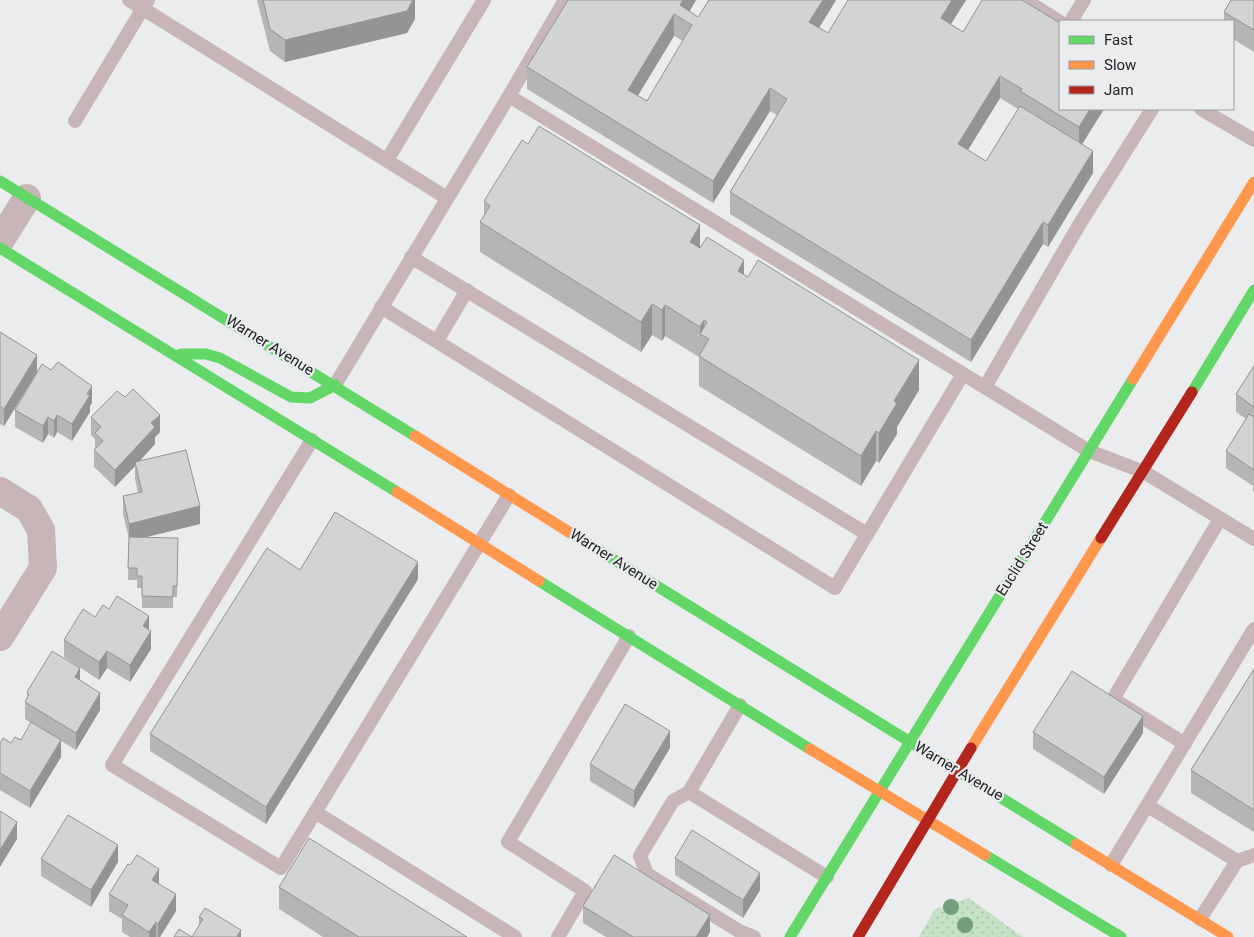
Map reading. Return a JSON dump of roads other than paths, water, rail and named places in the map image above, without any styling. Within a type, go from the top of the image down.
[{"type":"main road","name":"Warner Avenue","points":[[0,180],[1228,937]]},
{"type":"main road","name":"Euclid Street","points":[[790,937],[1254,182]]},
{"type":"main road","points":[[0,248],[177,354],[312,440],[879,791],[1121,937]]},
{"type":"main road","points":[[858,937],[958,770],[1144,472],[1254,290]]},
{"type":"main road","points":[[177,354],[206,354],[220,358],[291,397],[310,398],[335,386]]},
{"type":"street","points":[[0,241],[27,198]]},
{"type":"street","points":[[0,491],[29,509],[41,530],[43,568],[0,637]]},
{"type":"lane","points":[[129,0],[145,4],[447,198]]},
{"type":"lane","points":[[387,160],[484,0]]},
{"type":"lane","points":[[335,386],[565,0]]},
{"type":"lane","points":[[1025,0],[1059,21]]},
{"type":"lane","points":[[1072,20],[1084,0]]},
{"type":"lane","points":[[76,121],[145,4]]},
{"type":"lane","points":[[509,96],[1089,451],[1144,472],[1254,540]]},
{"type":"lane","points":[[985,387],[1079,226],[1151,110]]},
{"type":"lane","points":[[1203,110],[1254,140]]},
{"type":"lane","points":[[411,257],[867,534]]},
{"type":"lane","points":[[437,341],[467,290]]},
{"type":"lane","points":[[381,307],[835,588],[963,374]]},
{"type":"lane","points":[[312,440],[112,765],[281,868],[510,495]]},
{"type":"lane","points":[[1185,744],[1113,699],[1220,519]]},
{"type":"lane","points":[[1111,865],[1254,630]]},
{"type":"lane","points":[[558,937],[585,891],[508,842],[629,636]]},
{"type":"lane","points":[[740,705],[689,792],[673,801],[640,856],[647,874],[739,931],[754,937]]},
{"type":"lane","points":[[689,792],[827,877]]},
{"type":"lane","points":[[1148,806],[1237,861]]},
{"type":"lane","points":[[315,812],[516,937]]},
{"type":"lane","points":[[1200,919],[1237,861],[1254,855]]}]
